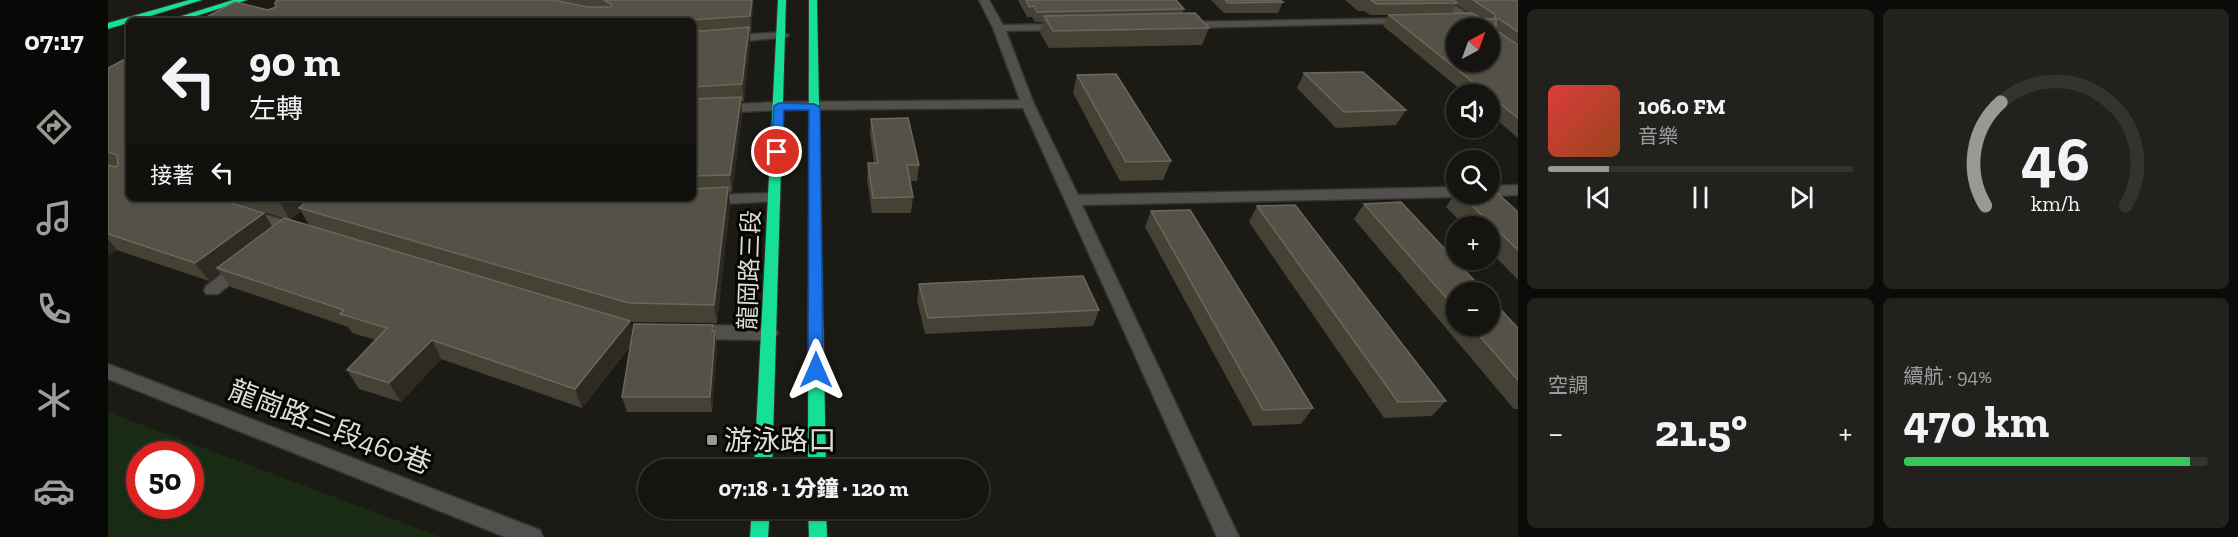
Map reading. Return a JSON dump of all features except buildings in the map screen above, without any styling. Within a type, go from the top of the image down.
[{"type":"main road","points":[[136,18],[198,0]]},
{"type":"main road","points":[[180,18],[243,0]]},
{"type":"main road","name":"龍岡路三段","points":[[763,459],[783,35],[782,0]]},
{"type":"main road","points":[[813,0],[817,459]]},
{"type":"main road","points":[[108,26],[126,21]]},
{"type":"main road","points":[[108,40],[126,34]]},
{"type":"main road","points":[[759,537],[760,519]]},
{"type":"main road","points":[[817,519],[818,537]]},
{"type":"lane","points":[[984,0],[999,28],[1028,104],[1228,537]]},
{"type":"lane","points":[[1440,0],[1465,18]]},
{"type":"lane","points":[[1175,25],[1422,20]]},
{"type":"lane","points":[[999,28],[1081,27]]},
{"type":"lane","points":[[696,41],[783,35]]},
{"type":"lane","points":[[696,110],[779,106],[1028,104]]},
{"type":"lane","points":[[1500,191],[1518,190]]},
{"type":"lane","points":[[1072,200],[1446,192]]},
{"type":"lane","points":[[696,201],[774,198]]},
{"type":"lane","points":[[237,211],[315,235]]},
{"type":"lane","points":[[275,242],[308,216]]},
{"type":"lane","points":[[212,290],[257,256]]},
{"type":"lane","points":[[678,332],[769,333]]},
{"type":"lane","name":"龍崗路三段460巷","points":[[108,371],[532,537]]},
{"type":"green space","points":[[108,412],[185,441],[126,441],[126,519],[204,519],[204,448],[441,537],[108,537]]},
{"type":"traffic: fast","points":[[136,18],[198,0]]},
{"type":"traffic: fast","points":[[180,18],[243,0]]},
{"type":"traffic: fast","points":[[763,459],[782,0]]},
{"type":"traffic: fast","points":[[813,0],[817,459]]},
{"type":"traffic: fast","points":[[108,26],[126,21]]},
{"type":"traffic: fast","points":[[759,537],[760,519]]},
{"type":"traffic: fast","points":[[817,519],[818,537]]},
{"type":"place","name":"游泳路口","points":[[712,440]]},
{"type":"route","points":[[777,152],[779,106],[814,107],[816,370]]}]
